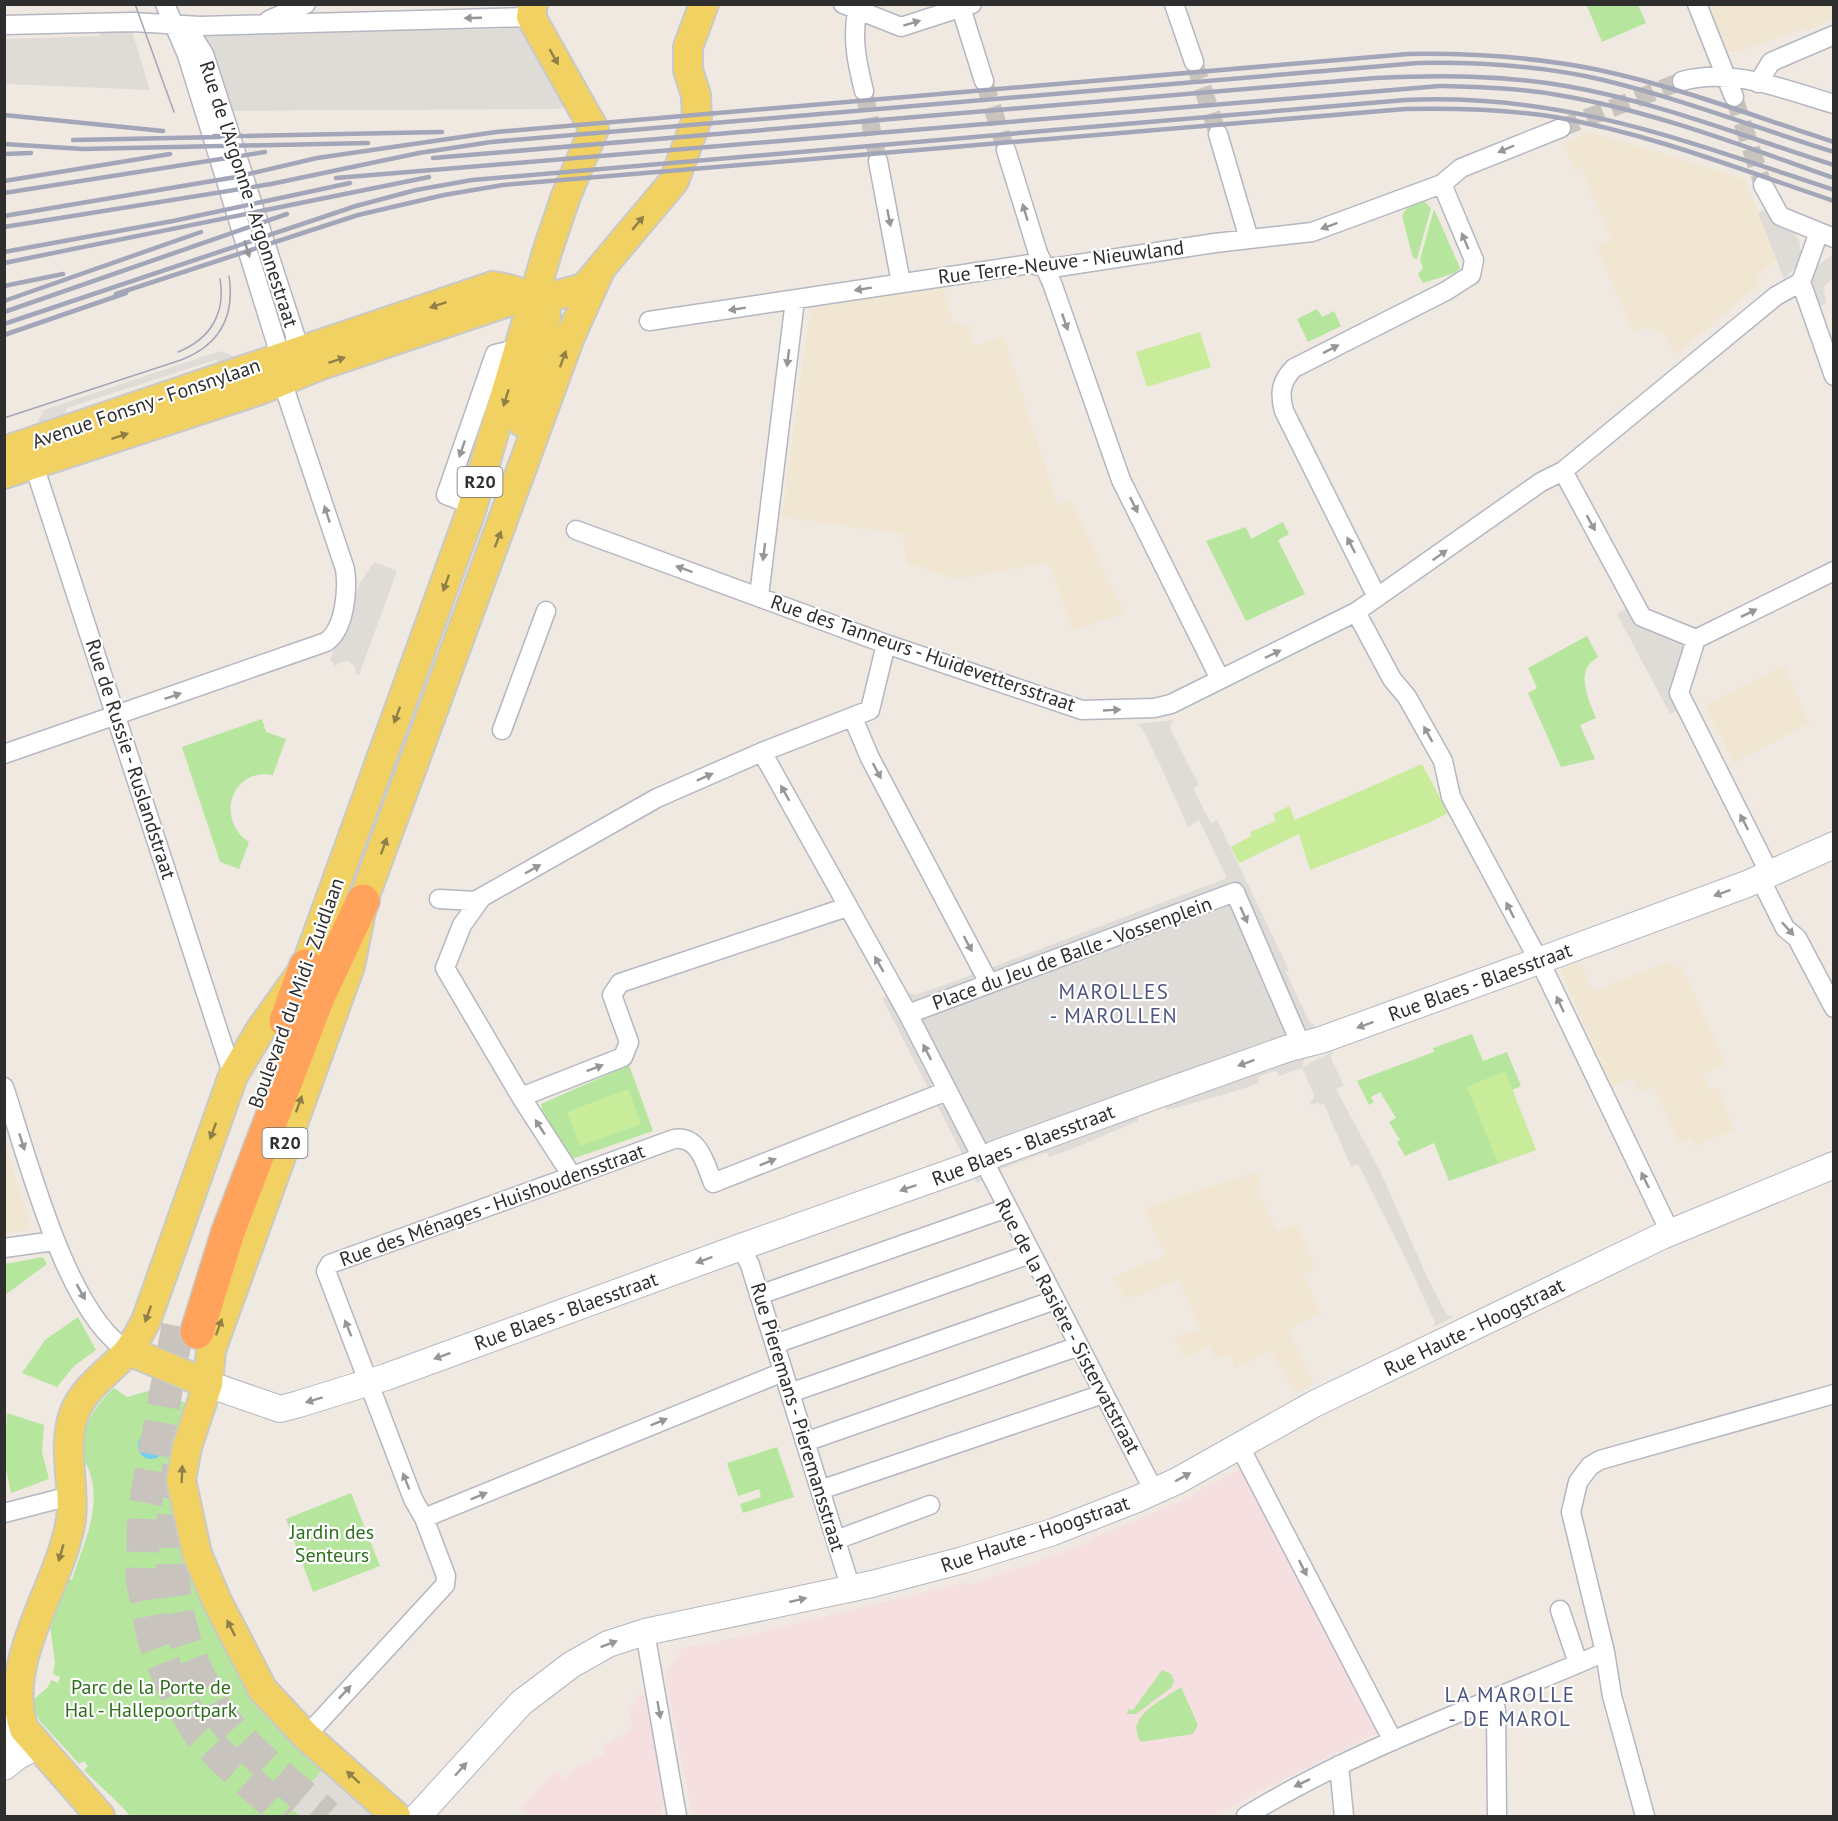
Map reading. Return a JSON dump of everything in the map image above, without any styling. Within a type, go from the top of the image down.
[{"type":"highway","name":"Boulevard du Midi - Zuidlaan","points":[[306,966],[190,1285],[188,1329],[310,1019],[363,901]]},
{"type":"main road","name":"Boulevard du Midi - Zuidlaan","points":[[396,1816],[306,1736],[263,1690],[217,1601],[197,1554],[181,1479],[186,1447],[208,1384],[211,1350],[350,966],[363,901],[515,494],[570,338],[601,268],[674,181],[697,119],[696,95],[688,70],[688,47],[704,4]]},
{"type":"main road","name":"Boulevard du Midi - Zuidlaan","points":[[306,966],[473,505],[566,196],[594,129],[532,11]]},
{"type":"main road","points":[[286,363],[514,300],[534,301],[584,288],[601,268]]},
{"type":"main road","points":[[286,363],[493,286],[517,290],[534,301]]},
{"type":"main road","name":"R20","points":[[515,494],[509,464],[544,339],[546,314],[534,301]]},
{"type":"main road","name":"Avenue Fonsny - Fonsnylaan","points":[[4,474],[21,452],[286,363]]},
{"type":"main road","points":[[100,1816],[37,1746],[24,1729],[18,1714],[17,1682],[71,1518],[70,1434],[74,1413],[93,1385],[129,1351],[147,1321],[233,1076],[261,1029],[306,966]]},
{"type":"main road","points":[[129,1351],[208,1384]]},
{"type":"street","name":"Rue de l'Argonne - Argonnestraat","points":[[117,715],[332,638],[347,592],[345,569],[286,363],[262,296],[187,55],[165,4]]},
{"type":"street","points":[[265,24],[274,16],[306,4]]},
{"type":"street","points":[[1174,4],[1194,62]]},
{"type":"street","points":[[1697,4],[1734,97]]},
{"type":"street","points":[[864,91],[855,55],[850,8],[901,27],[967,6],[984,81]]},
{"type":"street","points":[[4,25],[175,24],[200,26],[265,24],[418,12],[532,11]]},
{"type":"street","name":"Rue de l'Argonne - Argonnestraat","points":[[175,24],[192,36],[204,54],[295,335],[286,363]]},
{"type":"street","points":[[1758,83],[1771,62],[1833,35]]},
{"type":"street","points":[[1682,81],[1699,76],[1726,77],[1758,83],[1833,104]]},
{"type":"street","name":"Rue Terre-Neuve - Nieuwland","points":[[649,321],[1030,264],[1045,267],[1312,232],[1442,184],[1461,168],[1561,128]]},
{"type":"street","points":[[1218,134],[1249,239]]},
{"type":"street","points":[[1006,150],[1045,267],[1122,480],[1220,679]]},
{"type":"street","points":[[878,161],[901,283]]},
{"type":"street","points":[[1377,597],[1280,399],[1284,381],[1294,368],[1446,291],[1471,275],[1473,260],[1442,184]]},
{"type":"street","points":[[1764,185],[1780,216],[1826,235],[1801,282],[1833,376]]},
{"type":"street","name":"Rue des Tanneurs - Huidevettersstraat","points":[[576,530],[886,644],[1082,710],[1154,708],[1171,704],[1356,612],[1541,482],[1563,471],[1776,296],[1801,282]]},
{"type":"street","points":[[262,296],[281,290]]},
{"type":"street","points":[[759,596],[795,300]]},
{"type":"street","name":"Rue de Russie - Ruslandstraat","points":[[21,452],[117,715],[233,1076]]},
{"type":"street","points":[[1563,471],[1642,616],[1696,639]]},
{"type":"street","points":[[1833,571],[1696,639],[1679,693],[1765,876],[1785,928],[1797,938],[1833,1008]]},
{"type":"street","points":[[502,730],[546,611]]},
{"type":"street","points":[[1356,612],[1392,679],[1407,697],[1443,761],[1451,797],[1538,961],[1670,1232]]},
{"type":"street","points":[[439,899],[467,902],[482,897],[657,798],[762,752],[870,710],[886,644]]},
{"type":"street","points":[[417,660],[448,672]]},
{"type":"street","points":[[4,754],[117,715]]},
{"type":"street","points":[[853,718],[870,758],[988,982]]},
{"type":"street","points":[[762,752],[908,1014]]},
{"type":"street","name":"Rue Blaes - Blaesstraat","points":[[208,1384],[280,1408],[369,1382],[1301,1045],[1321,1041],[1765,876],[1833,845]]},
{"type":"street","name":"Place du Jeu de Balle - Vossenplein","points":[[982,1160],[908,1014],[988,982],[1235,892],[1301,1045]]},
{"type":"street","points":[[482,897],[462,925],[446,968],[520,1097],[572,1176]]},
{"type":"street","points":[[520,1097],[623,1057],[629,1042],[612,995],[620,983],[848,907]]},
{"type":"street","points":[[4,1087],[54,1241],[102,1330],[118,1345],[129,1351]]},
{"type":"street","name":"Rue des Ménages - Huishoudensstraat","points":[[369,1382],[326,1271],[330,1264],[662,1143],[680,1138],[691,1142],[700,1153],[713,1183],[947,1091]]},
{"type":"street","name":"Rue de la Rasière - Sistervatstraat","points":[[982,1160],[1154,1491]]},
{"type":"street","name":"Rue Haute - Hoogstraat","points":[[418,1816],[521,1703],[540,1687],[593,1651],[645,1632],[851,1588],[963,1560],[1053,1532],[1154,1491],[1314,1404],[1670,1232],[1833,1165]]},
{"type":"street","points":[[759,1295],[1007,1208]]},
{"type":"street","points":[[4,1248],[54,1241]]},
{"type":"street","name":"Rue Pieremans - Pieremansstraat","points":[[741,1247],[750,1265],[851,1588]]},
{"type":"street","points":[[775,1344],[1030,1254]]},
{"type":"street","points":[[790,1393],[1055,1300]]},
{"type":"street","points":[[805,1443],[1079,1346]]},
{"type":"street","points":[[424,1518],[783,1372]]},
{"type":"street","points":[[306,1736],[445,1585],[446,1576],[424,1518],[413,1498],[369,1382]]},
{"type":"street","points":[[820,1490],[1103,1394]]},
{"type":"street","points":[[1645,1816],[1612,1696],[1605,1652],[1571,1512],[1578,1482],[1590,1466],[1600,1460],[1833,1394]]},
{"type":"street","points":[[1239,1445],[1393,1741]]},
{"type":"street","points":[[4,1514],[70,1496]]},
{"type":"street","points":[[836,1540],[930,1505]]},
{"type":"street","points":[[1560,1610],[1578,1664]]},
{"type":"street","points":[[645,1632],[677,1816]]},
{"type":"street","points":[[1246,1816],[1283,1792],[1339,1765],[1605,1652]]},
{"type":"street","points":[[1493,1700],[1496,1710],[1497,1816]]},
{"type":"street","points":[[4,1743],[13,1733],[18,1714]]},
{"type":"street","points":[[4,1767],[37,1746]]},
{"type":"street","points":[[1339,1765],[1344,1816]]},
{"type":"shaded area","points":[[1709,5],[1831,5],[1833,19],[1806,31],[1804,28],[1728,54]]},
{"type":"shaded area","points":[[503,23],[523,23],[566,106],[558,109],[227,111],[202,35],[259,29],[260,34],[390,31],[390,26],[437,25],[437,30],[502,29]]},
{"type":"shaded area","points":[[132,31],[150,90],[5,84],[5,39],[100,36],[100,32]]},
{"type":"shaded area","points":[[1590,132],[1745,179],[1777,259],[1756,277],[1760,283],[1676,354],[1661,331],[1655,332],[1652,325],[1634,333],[1596,246],[1611,239],[1581,168],[1575,170],[1564,143]]},
{"type":"shaded area","points":[[1764,210],[1772,220],[1792,231],[1799,240],[1801,253],[1799,263],[1784,279],[1758,213]]},
{"type":"shaded area","points":[[1833,254],[1833,277],[1824,287],[1826,304],[1816,307],[1810,290],[1810,278],[1815,268]]},
{"type":"shaded area","points":[[942,286],[953,323],[960,322],[961,326],[969,325],[974,347],[1003,336],[1057,502],[1060,507],[1070,498],[1124,613],[1073,631],[1049,563],[955,579],[907,563],[903,534],[782,517],[810,311],[817,307]]},
{"type":"shaded area","points":[[220,351],[244,360],[227,365],[215,360],[67,408],[63,419],[42,426],[38,421],[44,410]]},
{"type":"shaded area","points":[[374,562],[397,571],[359,675],[356,674],[355,667],[349,661],[340,662],[335,666],[330,660],[361,581]]},
{"type":"shaded area","points":[[1628,608],[1687,639],[1680,709],[1670,714],[1617,614]]},
{"type":"shaded area","points":[[1784,665],[1809,723],[1734,763],[1704,705]]},
{"type":"shaded area","points":[[1173,720],[1170,728],[1199,785],[1193,788],[1211,823],[1217,820],[1289,970],[1286,972],[1310,1023],[1315,1025],[1302,1067],[1334,1051],[1331,1058],[1344,1086],[1336,1089],[1380,1171],[1427,1277],[1447,1315],[1454,1317],[1433,1327],[1435,1322],[1358,1164],[1351,1167],[1324,1104],[1320,1105],[1318,1102],[1311,1105],[1309,1102],[1313,1100],[1314,1095],[1302,1068],[1279,1076],[1274,1071],[1260,1076],[1259,1083],[1236,1091],[1168,1110],[1164,1107],[1138,1116],[1138,1121],[1072,1149],[1049,1157],[1048,1153],[1044,1153],[1001,1169],[977,1183],[882,998],[907,992],[915,995],[942,986],[1227,878],[1199,820],[1188,827],[1142,728],[1136,724]]},
{"type":"shaded area","points":[[1579,960],[1593,992],[1669,961],[1672,968],[1681,965],[1726,1064],[1703,1073],[1710,1091],[1718,1088],[1734,1130],[1695,1146],[1692,1138],[1680,1144],[1653,1087],[1638,1092],[1632,1078],[1612,1087],[1561,971]]},
{"type":"shaded area","points":[[5,1144],[30,1222],[26,1230],[5,1233]]},
{"type":"shaded area","points":[[1256,1172],[1263,1189],[1259,1189],[1259,1192],[1275,1227],[1280,1230],[1293,1225],[1298,1227],[1315,1266],[1303,1274],[1321,1314],[1288,1329],[1314,1383],[1296,1393],[1270,1350],[1236,1368],[1229,1354],[1216,1359],[1209,1346],[1185,1358],[1174,1339],[1196,1329],[1198,1333],[1201,1331],[1179,1279],[1147,1293],[1125,1298],[1113,1278],[1165,1255],[1144,1208]]},
{"type":"shaded area","points":[[1242,1468],[1379,1732],[1215,1816],[693,1816],[665,1676],[683,1648],[749,1635],[967,1582],[969,1585],[1092,1542],[1091,1539],[1177,1503]]},
{"type":"shaded area","points":[[648,1694],[664,1788],[662,1816],[530,1816],[521,1808],[556,1771],[565,1779],[577,1766],[605,1755],[602,1746],[627,1732],[626,1730],[633,1729],[629,1707],[637,1705],[636,1696]]},
{"type":"shaded area","points":[[323,1769],[376,1816],[301,1816],[293,1810],[293,1802]]},
{"type":"green space","points":[[1638,5],[1646,23],[1602,42],[1587,6]]},
{"type":"green space","points":[[1424,201],[1431,208],[1417,259],[1413,258],[1402,216],[1406,209]]},
{"type":"green space","points":[[1434,209],[1460,268],[1455,273],[1423,283],[1418,274],[1423,268],[1420,260]]},
{"type":"green space","points":[[1317,309],[1322,317],[1334,311],[1341,326],[1308,342],[1297,319]]},
{"type":"green space","points":[[1200,332],[1211,367],[1147,387],[1136,352]]},
{"type":"green space","points":[[1283,522],[1289,534],[1278,540],[1305,594],[1246,621],[1206,541],[1246,527],[1251,539]]},
{"type":"green space","points":[[1587,636],[1598,657],[1586,669],[1585,677],[1587,693],[1596,718],[1580,725],[1595,759],[1561,767],[1528,693],[1537,688],[1528,668]]},
{"type":"green space","points":[[262,719],[266,732],[286,739],[273,775],[259,775],[247,779],[232,797],[232,821],[249,842],[239,869],[220,862],[182,747]]},
{"type":"green space","points":[[1422,764],[1448,813],[1431,822],[1310,870],[1299,834],[1239,863],[1231,847],[1251,836],[1250,832],[1276,821],[1273,814],[1289,806],[1295,820]]},
{"type":"green space","points":[[1472,1034],[1483,1061],[1507,1052],[1521,1086],[1512,1090],[1536,1150],[1449,1181],[1434,1143],[1405,1156],[1397,1142],[1400,1140],[1389,1122],[1396,1118],[1380,1092],[1371,1097],[1374,1102],[1369,1105],[1357,1081],[1434,1052],[1433,1048]]},
{"type":"green space","points":[[629,1065],[653,1131],[572,1159],[542,1110],[541,1104]]},
{"type":"green space","points":[[1505,1071],[1536,1150],[1498,1163],[1467,1087]]},
{"type":"green space","points":[[628,1089],[641,1124],[580,1146],[567,1112]]},
{"type":"green space","points":[[43,1257],[47,1264],[5,1295],[5,1264]]},
{"type":"green space","points":[[78,1317],[96,1350],[74,1366],[57,1387],[22,1373],[45,1340]]},
{"type":"green space","name":"Parc de la Porte de Hal - Hallepoortpark","points":[[114,1388],[127,1397],[152,1390],[186,1403],[178,1525],[325,1766],[293,1810],[301,1816],[130,1816],[84,1770],[88,1766],[84,1761],[79,1764],[39,1720],[32,1701],[48,1687],[51,1680],[58,1683],[60,1677],[53,1674],[55,1662],[50,1627],[67,1579],[72,1580],[92,1518],[94,1492],[83,1456],[84,1434],[93,1413]]},
{"type":"green space","points":[[7,1413],[44,1425],[42,1452],[49,1479],[11,1493],[4,1459]]},
{"type":"green space","points":[[777,1447],[794,1497],[743,1513],[740,1504],[761,1497],[759,1489],[738,1496],[727,1463]]},
{"type":"green space","name":"Jardin des Senteurs","points":[[351,1493],[380,1566],[313,1592],[286,1519]]},
{"type":"green space","points":[[1162,1670],[1171,1674],[1174,1680],[1172,1687],[1136,1714],[1127,1714],[1128,1709],[1133,1710]]},
{"type":"green space","points":[[1181,1687],[1198,1725],[1193,1734],[1141,1742],[1137,1733],[1137,1725],[1141,1717],[1147,1710]]},
{"type":"water","points":[[151,1433],[160,1437],[164,1446],[160,1455],[151,1459],[142,1455],[138,1446],[142,1437]]},
{"type":"tunnel","points":[[1194,62],[1218,134]]},
{"type":"tunnel","points":[[984,81],[1006,150]]},
{"type":"tunnel","points":[[1561,128],[1682,81]]},
{"type":"tunnel","points":[[864,91],[878,161]]},
{"type":"tunnel","points":[[1734,97],[1763,185]]},
{"type":"tunnel","points":[[178,1326],[144,1511],[142,1578],[154,1640],[171,1683],[198,1732],[227,1762],[287,1816]]},
{"type":"tunnel","points":[[179,1466],[173,1524],[173,1580],[183,1634],[192,1661],[214,1706],[232,1730],[271,1769],[327,1816]]},
{"type":"tram line","points":[[135,4],[174,112]]},
{"type":"tram line","points":[[4,418],[195,354],[215,337],[227,316],[230,304],[229,276]]},
{"type":"tram line","points":[[178,352],[199,340],[213,324],[220,303],[220,279]]},
{"type":"railway","points":[[4,216],[236,177],[317,158],[496,132],[1408,54],[1504,57],[1599,70],[1688,94],[1834,142]]},
{"type":"railway","points":[[4,227],[271,184],[419,153],[491,142],[1418,63],[1511,66],[1580,75],[1691,105],[1834,152]]},
{"type":"railway","points":[[433,158],[1375,78],[1447,76],[1542,82],[1600,93],[1701,121],[1834,165]]},
{"type":"railway","points":[[336,178],[1440,86],[1529,91],[1628,110],[1698,130],[1834,178]]},
{"type":"railway","points":[[4,324],[356,206],[416,190],[472,180],[1405,100],[1463,100],[1519,104],[1572,112],[1675,138],[1834,190]]},
{"type":"railway","points":[[116,294],[358,215],[444,195],[503,185],[1405,109],[1499,111],[1536,114],[1591,124],[1696,154],[1834,201]]},
{"type":"railway","points":[[4,115],[163,131]]},
{"type":"railway","points":[[247,136],[442,132]]},
{"type":"railway","points":[[214,136],[244,136]]},
{"type":"railway","points":[[73,140],[220,137]]},
{"type":"railway","points":[[4,144],[83,149],[368,143]]},
{"type":"railway","points":[[4,193],[265,152]]},
{"type":"railway","points":[[4,154],[31,153]]},
{"type":"railway","points":[[4,181],[170,154]]},
{"type":"railway","points":[[4,263],[429,177]]},
{"type":"railway","points":[[4,252],[173,221],[350,183]]},
{"type":"railway","points":[[4,312],[287,214]]},
{"type":"railway","points":[[4,301],[201,232]]},
{"type":"railway","points":[[4,286],[63,274]]},
{"type":"railway","points":[[4,335],[126,293]]},
{"type":"district","name":"MAROLLES - MAROLLEN","points":[[1114,1004]]},
{"type":"district","name":"LA MAROLLE - DE MAROL","points":[[1510,1707]]}]
